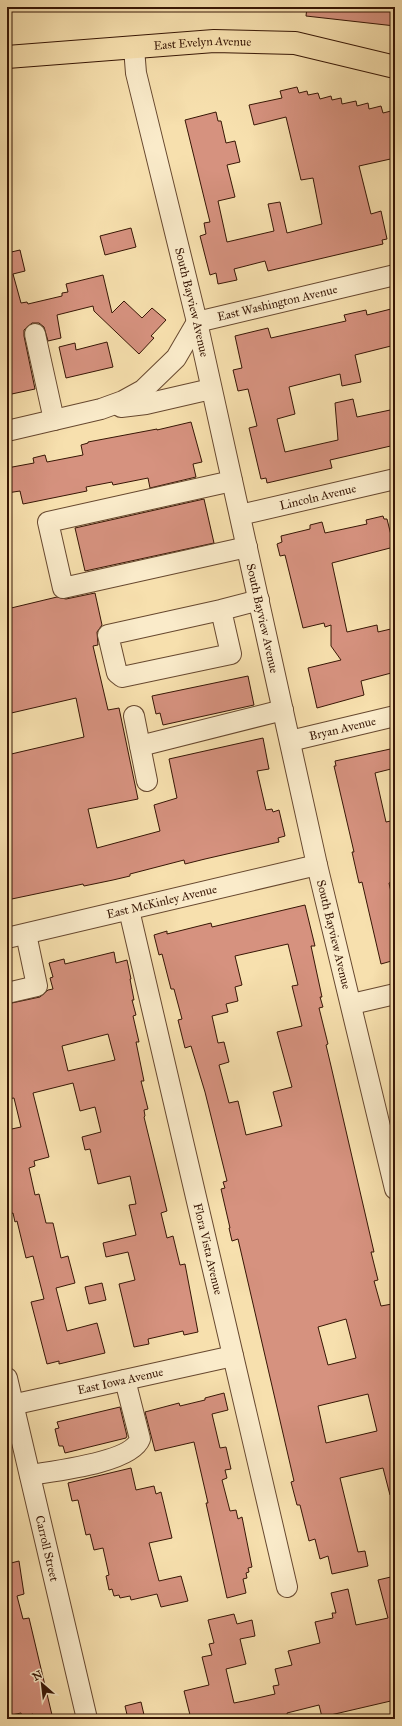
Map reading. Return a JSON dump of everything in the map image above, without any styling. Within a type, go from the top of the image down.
[{"type":"main road","name":"East Evelyn Avenue","points":[[7,57],[214,41],[295,43],[395,67]]},
{"type":"street","name":"South Bayview Avenue","points":[[134,48],[136,73],[197,322],[317,865],[352,1004],[395,1188]]},
{"type":"street","name":"East Washington Avenue","points":[[197,322],[395,275]]},
{"type":"street","points":[[7,431],[101,409],[123,402],[136,394],[160,375],[176,358],[197,322]]},
{"type":"street","points":[[35,334],[54,420]]},
{"type":"street","points":[[101,409],[146,404],[211,390]]},
{"type":"street","name":"Lincoln Avenue","points":[[240,515],[395,479]]},
{"type":"street","points":[[232,481],[48,522],[63,588],[247,547]]},
{"type":"street","points":[[221,610],[231,654],[122,678],[117,673],[108,635],[259,600]]},
{"type":"street","points":[[140,746],[283,710]]},
{"type":"street","points":[[134,716],[147,781]]},
{"type":"street","name":"Bryan Avenue","points":[[290,741],[395,716]]},
{"type":"street","name":"East McKinley Avenue","points":[[16,936],[317,865]]},
{"type":"street","name":"Flora Vista Avenue","points":[[129,910],[287,1587]]},
{"type":"street","points":[[7,993],[36,986],[16,936]]},
{"type":"street","points":[[352,1004],[395,994]]},
{"type":"street","name":"East Iowa Avenue","points":[[10,1406],[233,1356]]},
{"type":"street","name":"Carroll Street","points":[[7,1378],[10,1406],[30,1476],[87,1719]]},
{"type":"street","points":[[30,1476],[110,1460],[124,1454],[139,1443],[140,1439],[125,1380]]},
{"type":"building","points":[[307,7],[395,7],[395,26],[306,16]]},
{"type":"building","points":[[297,87],[299,93],[307,91],[308,95],[318,93],[320,99],[331,96],[332,100],[341,98],[342,104],[356,101],[357,106],[368,103],[369,109],[381,106],[383,113],[395,110],[395,158],[359,166],[371,214],[381,211],[387,239],[382,240],[383,244],[268,271],[265,261],[234,269],[237,280],[218,284],[216,273],[210,275],[200,236],[206,234],[204,223],[210,222],[185,120],[216,112],[218,121],[221,121],[226,143],[235,141],[240,162],[227,165],[235,197],[218,201],[227,242],[274,231],[268,204],[280,202],[287,233],[322,224],[313,178],[301,180],[286,117],[254,125],[249,105],[282,98],[280,91]]},
{"type":"building","points":[[131,228],[136,247],[105,255],[100,236]]},
{"type":"building","points":[[20,250],[25,271],[13,274],[21,303],[27,302],[28,304],[62,296],[62,293],[68,292],[66,284],[103,275],[112,313],[124,301],[142,318],[152,308],[166,320],[151,336],[154,338],[139,354],[94,311],[93,306],[57,315],[61,338],[48,341],[44,327],[39,323],[32,323],[24,330],[24,336],[35,389],[7,395],[7,253]]},
{"type":"building","points":[[395,308],[395,345],[355,355],[361,382],[342,386],[340,374],[289,387],[295,414],[277,419],[285,452],[338,440],[335,403],[353,399],[357,417],[395,409],[395,445],[330,460],[332,468],[267,483],[266,478],[261,479],[249,428],[257,426],[248,389],[238,391],[233,370],[242,368],[235,336],[268,328],[271,338],[346,321],[344,315],[366,310],[367,315]]},
{"type":"building","points":[[107,342],[113,367],[66,378],[59,347],[75,343],[76,350]]},
{"type":"building","points":[[191,422],[202,462],[193,464],[196,477],[150,488],[148,478],[113,485],[112,482],[86,487],[87,491],[23,504],[20,491],[7,493],[7,468],[34,463],[33,458],[45,455],[47,462],[83,455],[81,445],[88,442],[157,430]]},
{"type":"building","points":[[204,499],[214,543],[85,571],[75,528]]},
{"type":"building","points":[[383,516],[384,519],[387,519],[394,547],[332,563],[347,632],[377,625],[378,632],[395,628],[395,672],[361,681],[364,695],[317,708],[308,668],[341,660],[331,646],[331,625],[325,627],[324,623],[303,628],[285,555],[280,556],[277,544],[282,542],[281,536],[310,529],[310,525],[322,522],[325,533],[367,524],[366,520]]},
{"type":"building","points":[[95,593],[102,625],[97,632],[98,645],[93,646],[108,710],[119,708],[138,799],[88,809],[97,848],[160,831],[154,805],[177,798],[169,759],[263,738],[269,769],[257,771],[266,810],[272,809],[273,812],[279,810],[285,836],[278,838],[279,842],[185,864],[184,860],[113,880],[84,886],[83,884],[7,900],[7,755],[84,737],[76,698],[7,714],[7,609],[57,597],[66,599]]},
{"type":"building","points":[[248,676],[254,705],[163,725],[160,713],[156,714],[152,696]]},
{"type":"building","points":[[395,748],[395,768],[375,773],[386,822],[395,820],[395,881],[389,883],[395,911],[395,960],[381,964],[362,882],[359,883],[352,852],[354,852],[334,766],[336,766],[335,761]]},
{"type":"building","points":[[305,905],[315,946],[311,946],[322,997],[320,997],[323,1007],[319,1008],[328,1044],[326,1045],[374,1252],[371,1252],[378,1280],[374,1281],[381,1306],[392,1304],[395,1316],[395,1494],[390,1495],[383,1468],[340,1478],[358,1552],[365,1551],[368,1566],[332,1574],[328,1556],[320,1559],[315,1539],[309,1541],[300,1505],[297,1505],[291,1482],[294,1481],[238,1239],[232,1241],[229,1228],[221,1189],[225,1188],[223,1182],[227,1181],[205,1092],[191,1046],[185,1048],[178,1020],[182,1019],[174,989],[171,989],[162,954],[159,955],[154,935],[167,931],[167,934],[211,923],[212,927]],"holes":[[[288,944],[298,985],[292,986],[302,1026],[277,1032],[292,1087],[273,1092],[282,1126],[246,1135],[238,1101],[229,1103],[219,1065],[229,1062],[224,1042],[218,1043],[212,1016],[228,1012],[226,1004],[238,1001],[235,987],[242,985],[235,956]],[[346,1319],[356,1358],[328,1365],[318,1327]],[[368,1394],[377,1431],[326,1443],[318,1406]]]},
{"type":"building","points":[[114,952],[116,963],[127,960],[134,1000],[132,1000],[136,1015],[133,1016],[139,1042],[136,1042],[144,1081],[141,1081],[148,1109],[144,1110],[144,1117],[167,1211],[161,1213],[167,1238],[173,1236],[180,1265],[185,1264],[198,1332],[184,1335],[183,1331],[148,1339],[149,1344],[134,1347],[119,1284],[135,1280],[128,1252],[106,1257],[103,1243],[136,1235],[129,1205],[136,1204],[130,1176],[98,1184],[90,1149],[85,1150],[82,1137],[101,1132],[95,1107],[80,1111],[73,1083],[33,1093],[49,1157],[34,1161],[35,1166],[29,1168],[35,1195],[39,1194],[46,1223],[53,1223],[61,1258],[68,1256],[75,1283],[56,1288],[67,1331],[97,1323],[105,1353],[59,1364],[59,1361],[47,1364],[31,1302],[44,1299],[33,1256],[26,1258],[17,1221],[15,1222],[13,1213],[9,1214],[7,1205],[7,1130],[21,1127],[14,1098],[7,1099],[7,1004],[40,997],[48,990],[53,989],[50,978],[53,977],[49,963],[64,959],[65,964]],"holes":[[[108,1034],[115,1060],[68,1071],[62,1046]]]},
{"type":"building","points":[[102,1283],[106,1300],[89,1304],[85,1287]]},
{"type":"building","points":[[224,1393],[228,1410],[212,1414],[220,1448],[226,1447],[231,1469],[225,1470],[227,1478],[222,1480],[230,1511],[236,1510],[238,1519],[242,1517],[252,1567],[248,1568],[249,1572],[246,1573],[247,1578],[243,1579],[246,1593],[227,1598],[194,1442],[155,1451],[145,1412],[179,1403],[180,1406],[205,1400],[205,1398]]},
{"type":"building","points":[[120,1407],[127,1436],[126,1438],[65,1453],[63,1446],[59,1446],[55,1429],[59,1428],[57,1422]]},
{"type":"building","points":[[131,1468],[136,1490],[154,1486],[156,1494],[161,1492],[172,1538],[149,1543],[159,1581],[181,1576],[188,1601],[161,1607],[157,1594],[131,1600],[130,1596],[120,1598],[119,1595],[114,1596],[112,1589],[109,1590],[106,1576],[109,1575],[103,1548],[94,1550],[90,1534],[86,1535],[78,1500],[72,1501],[68,1483]]},
{"type":"building","points":[[19,1561],[24,1594],[17,1596],[23,1619],[29,1618],[52,1715],[35,1719],[33,1714],[22,1717],[21,1713],[7,1716],[7,1564]]},
{"type":"building","points":[[395,1576],[395,1627],[391,1628],[395,1646],[395,1700],[322,1717],[319,1705],[287,1713],[288,1719],[191,1719],[184,1691],[209,1685],[202,1657],[212,1655],[209,1644],[214,1643],[208,1620],[234,1614],[237,1624],[252,1620],[255,1636],[240,1639],[246,1664],[226,1669],[234,1703],[275,1694],[273,1686],[279,1685],[275,1669],[292,1665],[288,1651],[320,1643],[315,1622],[333,1618],[332,1613],[336,1613],[331,1593],[348,1589],[356,1625],[388,1618],[378,1580]]},
{"type":"building","points":[[141,1702],[145,1719],[128,1719],[125,1706]]}]
